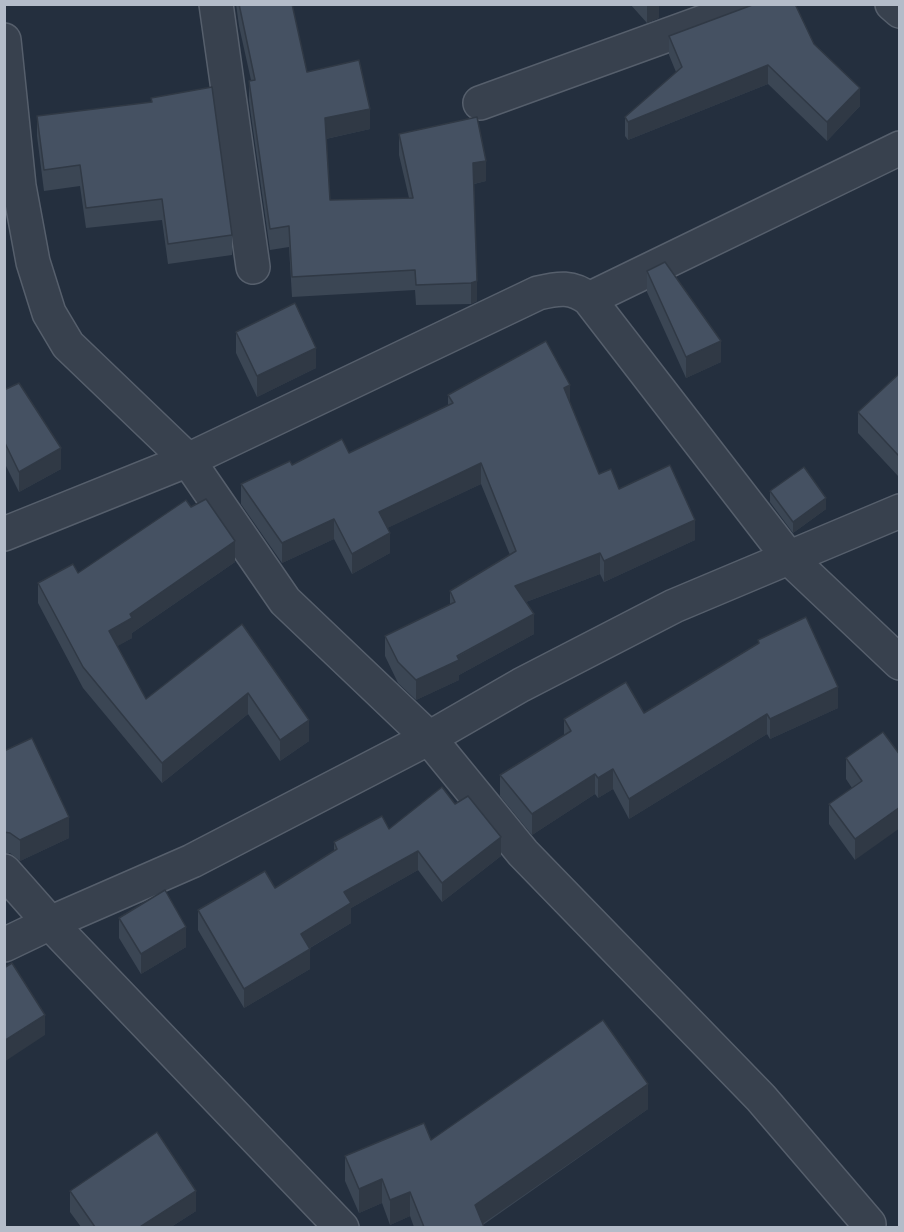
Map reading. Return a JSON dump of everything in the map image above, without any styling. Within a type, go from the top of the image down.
[{"type":"street","points":[[216,4],[253,267]]},
{"type":"street","points":[[480,103],[753,4]]},
{"type":"street","points":[[892,4],[900,11]]},
{"type":"street","points":[[4,40],[19,186],[33,262],[49,313],[68,345],[188,460],[285,602],[429,738],[523,853],[761,1098],[869,1224]]},
{"type":"street","points":[[589,299],[900,148]]},
{"type":"street","points":[[4,534],[188,460],[538,293],[560,288],[576,289],[589,299],[789,558],[900,663]]},
{"type":"street","points":[[4,945],[192,861],[429,738],[521,685],[674,606],[900,511]]},
{"type":"street","points":[[4,871],[50,923],[342,1227]]},
{"type":"building","points":[[239,4],[292,4],[307,72],[359,60],[370,109],[325,118],[330,200],[413,198],[399,134],[477,117],[486,161],[473,163],[477,281],[416,285],[415,270],[292,277],[289,226],[270,229],[249,81],[255,80]]},
{"type":"building","points":[[755,4],[795,4],[814,44],[860,88],[827,122],[768,65],[628,122],[625,117],[682,67],[669,36]]},
{"type":"building","points":[[212,87],[232,235],[168,244],[162,199],[86,208],[80,165],[44,170],[37,116],[152,102],[151,98]]},
{"type":"building","points":[[665,262],[721,341],[686,357],[647,271]]},
{"type":"building","points":[[295,303],[316,348],[257,376],[236,332]]},
{"type":"building","points":[[546,341],[570,385],[564,388],[599,474],[611,469],[619,489],[670,465],[695,520],[604,561],[600,553],[515,586],[534,614],[457,656],[459,660],[416,680],[398,662],[385,636],[455,602],[450,591],[516,551],[481,463],[379,512],[390,533],[352,554],[334,519],[282,543],[241,484],[290,461],[292,465],[342,439],[349,453],[453,403],[448,395]]},
{"type":"building","points":[[900,373],[900,454],[898,455],[858,412]]},
{"type":"building","points":[[19,383],[61,448],[19,472],[4,441],[4,390]]},
{"type":"building","points":[[804,467],[826,498],[793,522],[770,491]]},
{"type":"building","points":[[206,499],[235,541],[130,614],[132,618],[109,631],[146,699],[242,624],[309,720],[280,740],[248,693],[162,763],[83,667],[38,583],[73,564],[78,573],[186,500],[191,507]]},
{"type":"building","points":[[806,617],[838,687],[770,719],[767,714],[629,799],[613,769],[598,778],[595,774],[532,814],[500,775],[571,731],[564,719],[626,682],[644,713],[759,643],[758,640]]},
{"type":"building","points":[[883,732],[900,755],[900,807],[855,839],[829,804],[862,781],[846,758]]},
{"type":"building","points":[[32,738],[69,817],[20,840],[4,832],[4,751]]},
{"type":"building","points":[[442,787],[455,804],[468,796],[501,837],[442,883],[418,851],[344,892],[351,903],[301,934],[310,949],[244,989],[198,910],[265,871],[275,888],[337,849],[334,842],[382,816],[389,829]]},
{"type":"building","points":[[165,890],[186,927],[141,954],[119,918]]},
{"type":"building","points":[[12,963],[45,1015],[4,1041],[4,968]]},
{"type":"building","points":[[603,1020],[648,1084],[475,1205],[484,1227],[424,1227],[410,1192],[390,1200],[382,1179],[359,1189],[345,1156],[424,1123],[431,1140]]},
{"type":"building","points":[[157,1132],[196,1191],[140,1227],[95,1227],[70,1191]]}]
